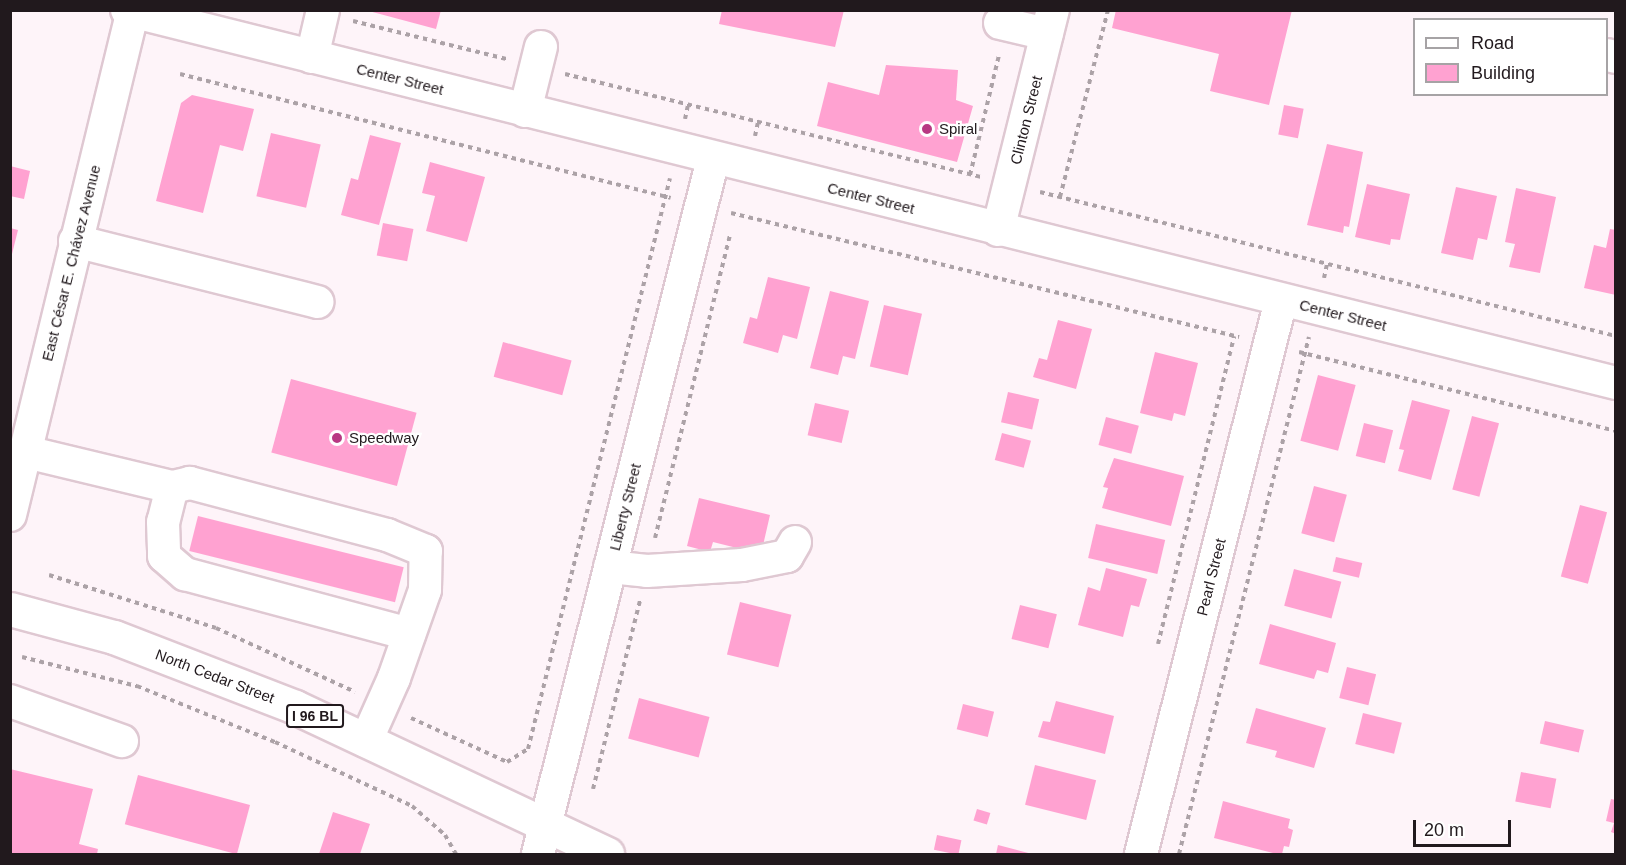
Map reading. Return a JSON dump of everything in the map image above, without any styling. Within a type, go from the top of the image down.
[{"type":"main road","name":"North Cedar Street","points":[[10,609],[124,641],[295,706],[366,741],[541,840],[607,855]]},
{"type":"street","name":"Center Street","points":[[131,11],[747,168],[1616,382]]},
{"type":"street","name":"East César E. Chávez Avenue","points":[[10,515],[131,11]]},
{"type":"street","points":[[312,57],[323,12]]},
{"type":"street","points":[[1003,23],[1050,22]]},
{"type":"street","name":"Clinton Street","points":[[998,230],[1050,22]]},
{"type":"street","points":[[525,111],[538,57]]},
{"type":"street","name":"Liberty Street","points":[[541,840],[713,159]]},
{"type":"street","points":[[75,242],[317,302]]},
{"type":"street","name":"Pearl Street","points":[[1141,855],[1281,300]]},
{"type":"street","points":[[26,452],[172,487],[190,483],[387,535],[426,550],[425,590],[382,705],[366,741]]},
{"type":"street","points":[[172,487],[163,522],[164,556],[185,574],[409,634]]},
{"type":"street","points":[[610,567],[647,571],[781,559],[787,556],[795,542]]},
{"type":"street","points":[[10,700],[122,741]]},
{"type":"path","points":[[1060,197],[1108,10]]},
{"type":"path","points":[[323,12],[538,57],[688,105],[1616,336]]},
{"type":"path","points":[[970,175],[1003,23]]},
{"type":"path","points":[[180,74],[701,206],[1616,431]]},
{"type":"path","points":[[49,575],[216,628],[507,762],[528,749],[688,105]]},
{"type":"path","points":[[593,789],[758,122]]},
{"type":"path","points":[[1179,855],[1327,264]]},
{"type":"path","points":[[1157,647],[1234,336]]},
{"type":"path","points":[[22,657],[137,686],[276,742],[412,806],[445,836],[456,855]]},
{"type":"building","points":[[365,10],[441,10],[436,29]]},
{"type":"building","points":[[722,10],[844,10],[835,47],[719,24]]},
{"type":"building","points":[[1116,10],[1292,10],[1269,105],[1210,91],[1219,54],[1112,28]]},
{"type":"building","points":[[886,65],[958,70],[956,100],[973,106],[957,162],[817,126],[828,82],[879,95]]},
{"type":"building","points":[[192,95],[254,109],[243,151],[220,145],[203,213],[156,201],[181,103]]},
{"type":"building","points":[[1284,105],[1304,109],[1298,138],[1278,134]]},
{"type":"building","points":[[271,133],[321,144],[306,208],[256,196]]},
{"type":"building","points":[[370,135],[401,143],[379,225],[341,215],[351,178],[358,180]]},
{"type":"building","points":[[1327,144],[1363,152],[1349,227],[1344,226],[1343,233],[1307,225]]},
{"type":"building","points":[[430,162],[485,177],[467,242],[426,231],[435,196],[422,193]]},
{"type":"building","points":[[10,166],[30,171],[24,199],[10,196]]},
{"type":"building","points":[[1367,184],[1410,194],[1400,240],[1391,239],[1390,245],[1355,237]]},
{"type":"building","points":[[1456,187],[1497,196],[1487,240],[1478,238],[1473,260],[1441,253]]},
{"type":"building","points":[[1516,188],[1556,197],[1540,273],[1509,267],[1515,244],[1505,242]]},
{"type":"building","points":[[383,223],[413,229],[407,261],[377,255]]},
{"type":"building","points":[[10,228],[18,230],[11,258],[10,258]]},
{"type":"building","points":[[1610,229],[1616,230],[1616,295],[1584,288],[1594,245],[1606,248]]},
{"type":"building","points":[[768,277],[810,287],[797,339],[783,335],[778,353],[743,343],[750,317],[757,319]]},
{"type":"building","points":[[830,291],[869,301],[855,359],[843,356],[838,375],[810,368]]},
{"type":"building","points":[[884,305],[922,314],[908,375],[870,366]]},
{"type":"building","points":[[1058,320],[1092,329],[1076,389],[1033,377],[1039,358],[1047,360]]},
{"type":"building","points":[[503,342],[572,360],[562,395],[494,377]]},
{"type":"building","points":[[1155,352],[1198,363],[1185,416],[1174,413],[1172,421],[1140,413]]},
{"type":"building","points":[[1318,375],[1356,385],[1338,451],[1300,441]]},
{"type":"building","points":[[291,379],[417,413],[397,486],[271,452]]},
{"type":"building","points":[[1008,392],[1039,399],[1032,429],[1001,422]]},
{"type":"building","points":[[1412,400],[1450,410],[1431,480],[1398,471],[1404,450],[1399,449]]},
{"type":"building","points":[[815,403],[849,411],[842,443],[808,435]]},
{"type":"building","points":[[1472,416],[1499,423],[1479,497],[1452,489]]},
{"type":"building","points":[[1106,417],[1139,426],[1131,454],[1098,445]]},
{"type":"building","points":[[1364,423],[1393,430],[1385,463],[1356,456]]},
{"type":"building","points":[[1002,433],[1031,441],[1024,468],[995,460]]},
{"type":"building","points":[[1114,458],[1184,476],[1171,526],[1102,508],[1108,488],[1103,487]]},
{"type":"building","points":[[1314,486],[1347,495],[1334,542],[1301,533]]},
{"type":"building","points":[[699,498],[770,515],[761,554],[713,542],[710,552],[687,546]]},
{"type":"building","points":[[1580,505],[1607,512],[1588,584],[1561,576]]},
{"type":"building","points":[[198,516],[404,567],[395,602],[189,551]]},
{"type":"building","points":[[1096,524],[1165,540],[1157,574],[1088,558]]},
{"type":"building","points":[[1336,557],[1362,563],[1359,578],[1333,572]]},
{"type":"building","points":[[1106,568],[1147,579],[1139,607],[1131,605],[1123,637],[1078,625],[1088,587],[1100,591]]},
{"type":"building","points":[[1294,569],[1341,582],[1331,618],[1284,606]]},
{"type":"building","points":[[740,602],[791,615],[778,667],[727,654]]},
{"type":"building","points":[[1020,605],[1057,614],[1048,648],[1012,639]]},
{"type":"building","points":[[1270,624],[1336,643],[1328,673],[1317,670],[1314,679],[1259,664]]},
{"type":"building","points":[[1347,667],[1376,674],[1368,705],[1339,698]]},
{"type":"building","points":[[639,698],[710,717],[699,757],[628,739]]},
{"type":"building","points":[[1056,701],[1114,716],[1105,754],[1038,737],[1043,721],[1050,722]]},
{"type":"building","points":[[963,704],[994,712],[988,737],[957,729]]},
{"type":"building","points":[[1256,708],[1326,728],[1314,768],[1275,757],[1277,751],[1246,743]]},
{"type":"building","points":[[1363,713],[1402,723],[1394,754],[1355,744]]},
{"type":"building","points":[[1545,721],[1584,730],[1579,752],[1540,743]]},
{"type":"building","points":[[1035,765],[1096,780],[1086,820],[1025,805]]},
{"type":"building","points":[[10,769],[93,789],[79,844],[98,849],[97,854],[10,854]]},
{"type":"building","points":[[1521,772],[1556,779],[1551,808],[1515,801]]},
{"type":"building","points":[[138,775],[250,805],[237,854],[125,824]]},
{"type":"building","points":[[1611,799],[1616,800],[1616,834],[1611,832],[1614,823],[1606,821]]},
{"type":"building","points":[[1223,801],[1290,819],[1288,828],[1293,830],[1289,847],[1284,846],[1282,854],[1277,854],[1214,838]]},
{"type":"building","points":[[977,809],[990,813],[987,825],[973,820]]},
{"type":"building","points":[[333,812],[370,824],[360,854],[319,854]]},
{"type":"building","points":[[937,835],[961,840],[959,854],[934,850]]},
{"type":"building","points":[[998,845],[1032,854],[996,854]]},
{"type":"place","name":"Spiral","points":[[927,129]]},
{"type":"place","name":"Speedway","points":[[337,438]]}]
